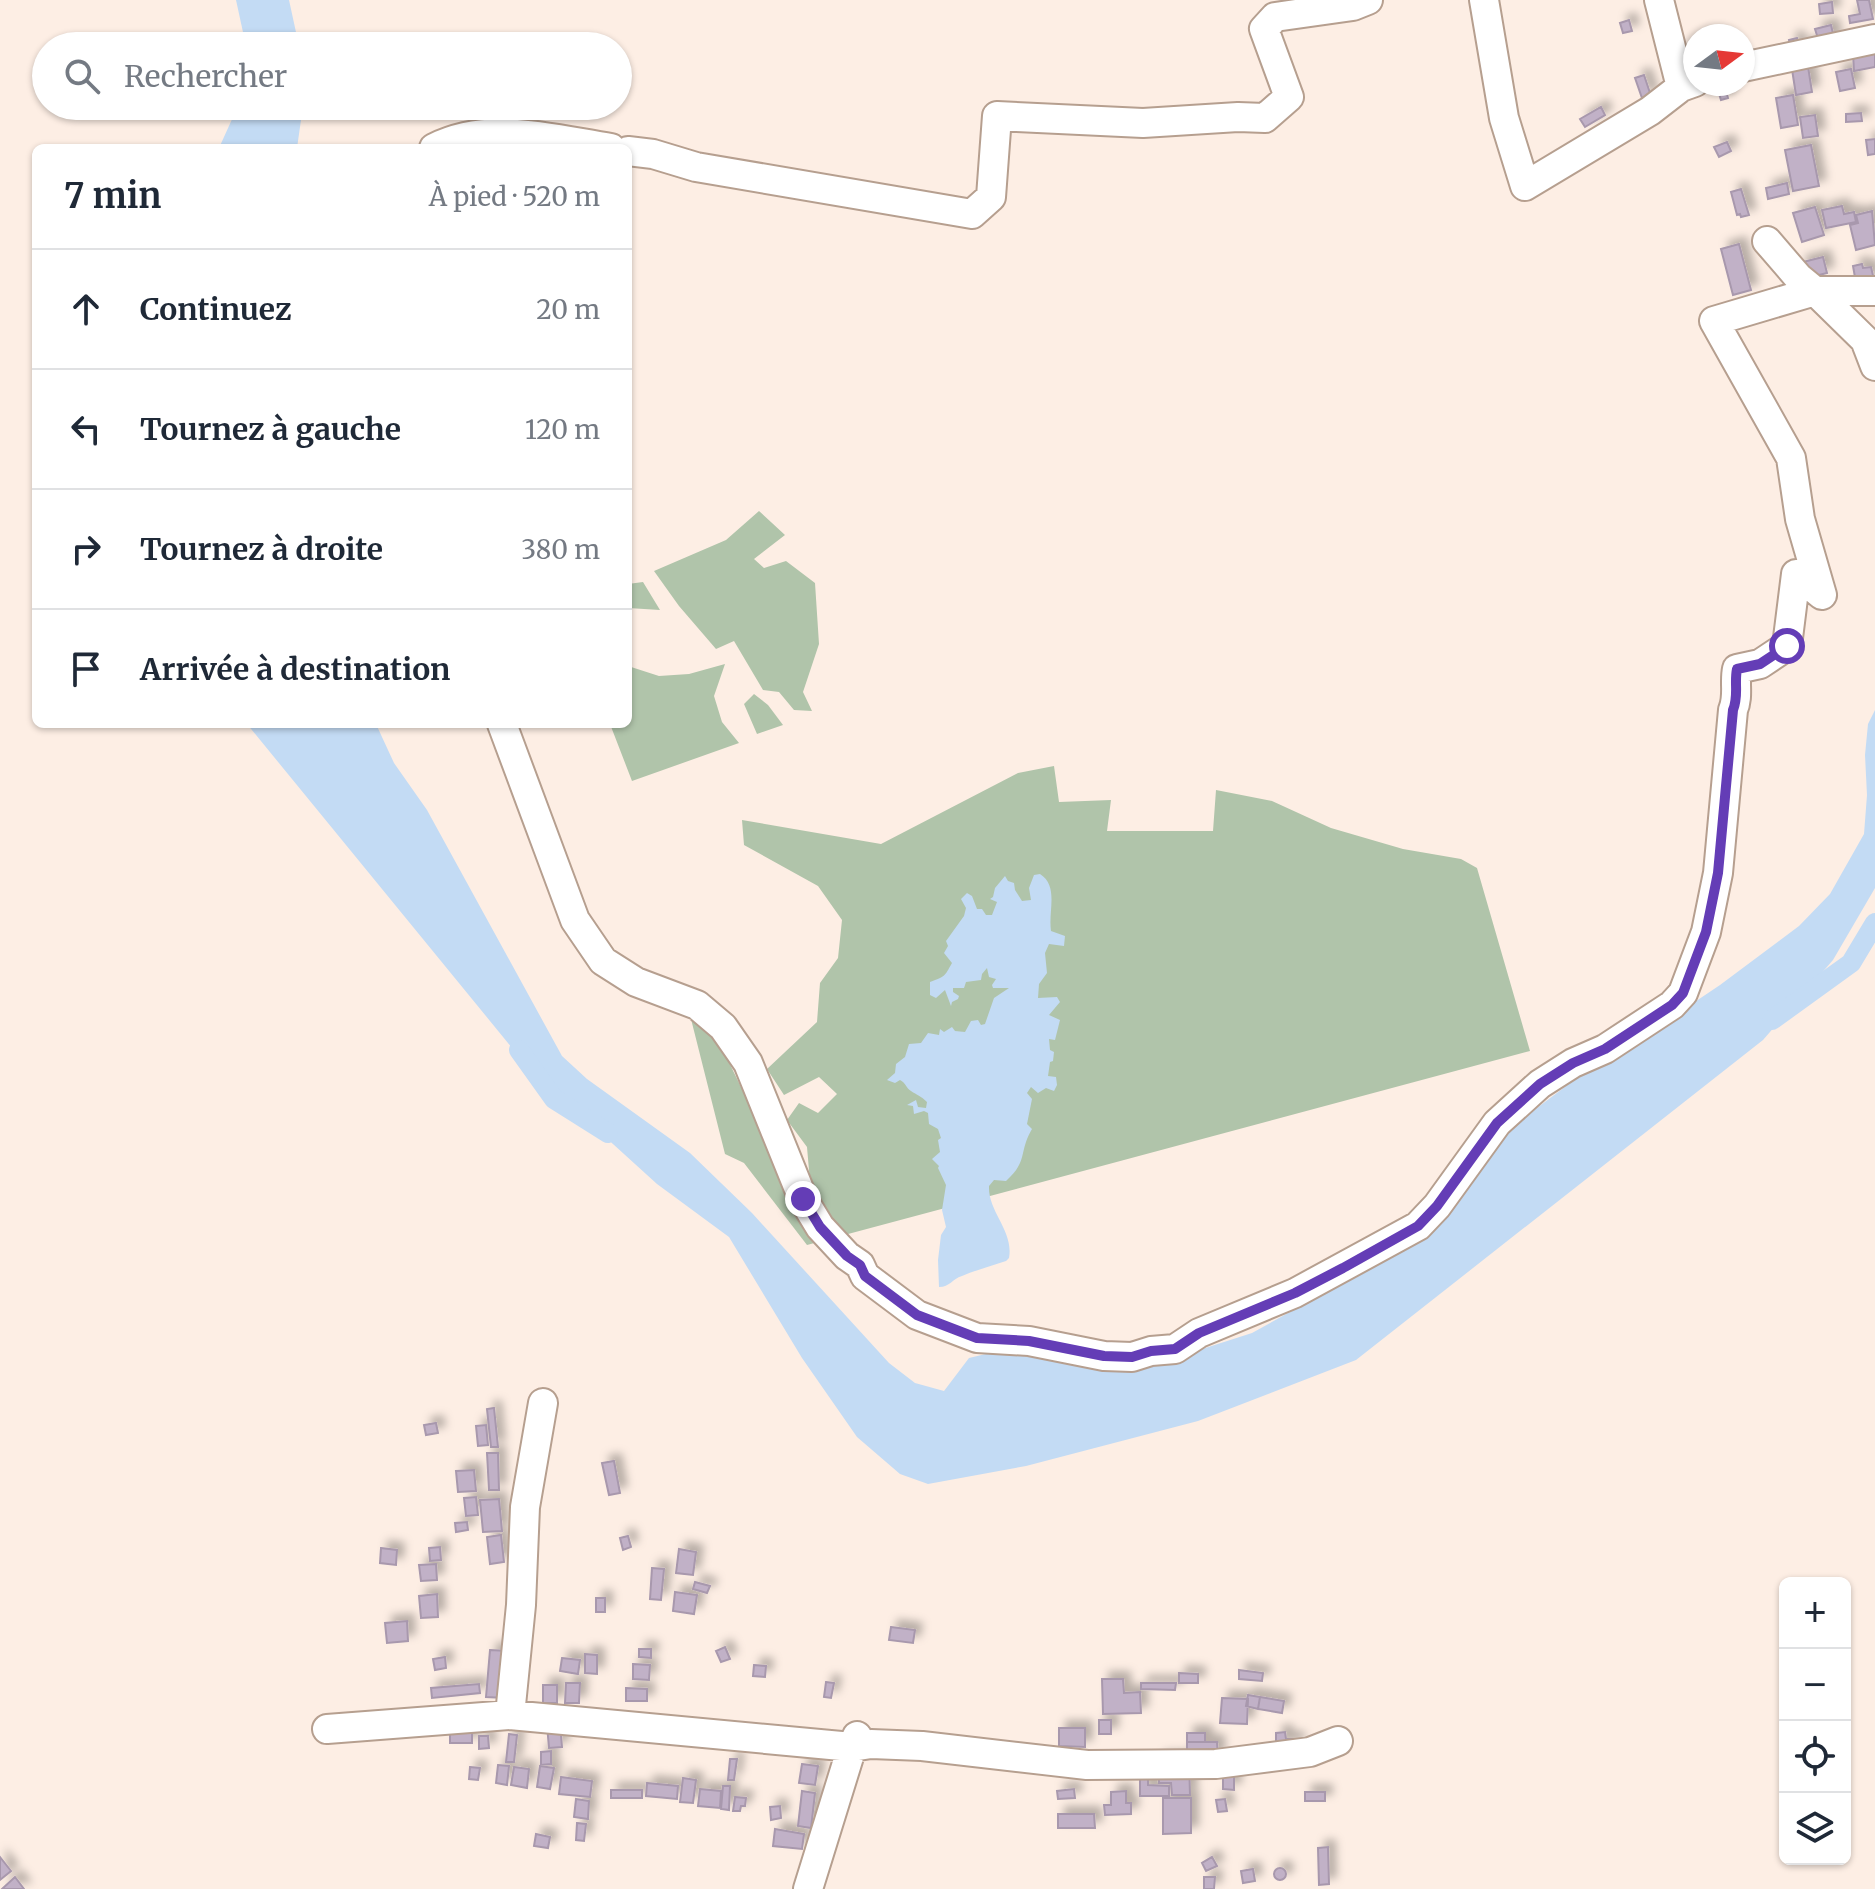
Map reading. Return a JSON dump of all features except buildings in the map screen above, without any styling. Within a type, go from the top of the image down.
[{"type":"street","points":[[632,151],[653,154],[696,167],[972,214],[991,197],[997,116],[1143,123],[1265,118],[1289,97],[1264,29],[1275,17],[1353,6],[1368,0]]},
{"type":"street","points":[[1484,0],[1504,118],[1525,186],[1683,88]]},
{"type":"street","points":[[1659,0],[1683,70]]},
{"type":"street","points":[[1755,64],[1875,39]]},
{"type":"street","points":[[443,144],[461,136],[497,132],[582,144]]},
{"type":"street","points":[[1767,241],[1798,277],[1865,340],[1875,366]]},
{"type":"street","points":[[503,728],[575,920],[603,961],[636,982],[697,1005],[723,1027],[748,1063],[803,1199],[820,1227],[847,1256],[860,1265],[865,1276],[917,1315],[977,1338],[1029,1341],[1104,1356],[1132,1357],[1151,1351],[1175,1349],[1199,1333],[1295,1293],[1418,1226],[1437,1206],[1497,1123],[1540,1084],[1573,1063],[1616,1042],[1672,1005],[1683,993],[1706,932],[1718,873],[1733,710],[1737,700],[1734,683],[1737,669],[1760,664],[1787,646],[1796,574],[1822,595],[1800,519],[1791,458],[1714,321],[1815,291],[1875,291]]},
{"type":"street","points":[[510,1715],[521,1605],[525,1507],[543,1403]]},
{"type":"street","points":[[327,1729],[510,1715],[922,1746],[1087,1765],[1202,1764],[1310,1752],[1338,1741]]},
{"type":"street","points":[[808,1889],[855,1741]]},
{"type":"green space","points":[[759,511],[785,535],[754,559],[764,568],[786,561],[815,583],[819,644],[803,692],[812,711],[794,710],[779,692],[763,690],[734,641],[716,649],[654,571],[726,540]]},
{"type":"green space","points":[[643,582],[660,610],[632,608],[632,583]]},
{"type":"green space","points":[[725,664],[714,696],[722,722],[739,743],[632,781],[612,728],[632,728],[632,667],[659,676],[689,674]]},
{"type":"green space","points":[[754,694],[768,705],[783,725],[757,734],[744,704]]},
{"type":"green space","points":[[1054,766],[1059,802],[1111,800],[1107,831],[1213,831],[1216,790],[1272,801],[1331,828],[1403,849],[1461,859],[1477,868],[1530,1051],[807,1245],[744,1163],[725,1154],[690,1015],[722,1048],[778,1163],[810,1182],[807,1147],[787,1120],[799,1103],[818,1113],[837,1094],[819,1077],[784,1095],[767,1069],[817,1022],[820,983],[838,958],[842,920],[818,886],[744,845],[742,820],[881,844],[1018,773]]},
{"type":"water","points":[[236,0],[289,0],[296,32],[243,32]]},
{"type":"water","points":[[232,120],[301,120],[298,144],[221,144]]},
{"type":"water","points":[[1875,710],[1875,888],[1833,960],[1763,1040],[1356,1360],[1198,1421],[1026,1466],[928,1484],[900,1474],[857,1437],[802,1358],[729,1237],[657,1184],[526,1065],[250,728],[378,728],[394,763],[427,810],[562,1056],[587,1079],[690,1153],[752,1213],[889,1363],[915,1383],[944,1391],[969,1358],[994,1352],[1117,1369],[1168,1360],[1252,1333],[1405,1248],[1505,1132],[1582,1074],[1613,1057],[1720,985],[1799,926],[1830,894],[1864,834],[1868,724]]},
{"type":"water","points":[[1040,874],[1046,879],[1051,892],[1051,931],[1065,936],[1064,946],[1049,944],[1045,953],[1047,973],[1039,984],[1038,998],[1057,997],[1060,1002],[1049,1015],[1060,1020],[1055,1040],[1049,1039],[1050,1050],[1054,1052],[1048,1076],[1056,1077],[1057,1085],[1054,1091],[1046,1088],[1038,1093],[1031,1087],[1027,1093],[1032,1099],[1027,1124],[1032,1129],[1021,1162],[1006,1181],[994,1180],[989,1186],[992,1204],[1008,1239],[1009,1258],[939,1287],[938,1260],[941,1235],[946,1227],[942,1210],[946,1185],[939,1166],[932,1159],[940,1152],[938,1140],[941,1138],[938,1129],[929,1124],[928,1113],[914,1114],[913,1106],[907,1105],[916,1100],[918,1107],[926,1108],[927,1102],[900,1080],[895,1083],[887,1080],[895,1073],[896,1064],[905,1057],[909,1044],[921,1043],[928,1033],[939,1035],[940,1029],[944,1032],[952,1027],[955,1031],[965,1032],[971,1021],[978,1020],[981,1025],[985,1024],[994,998],[1009,988],[993,988],[996,979],[989,977],[987,968],[981,980],[966,982],[964,988],[953,988],[959,996],[951,1006],[945,990],[936,998],[930,995],[930,982],[944,976],[952,963],[944,953],[948,946],[946,941],[964,916],[966,908],[961,899],[967,893],[972,896],[977,909],[992,915],[997,902],[990,899],[1005,876],[1014,883],[1022,901],[1031,900],[1029,888],[1034,875]]},
{"type":"waterway","points":[[1772,1020],[1851,963],[1875,923]]},
{"type":"waterway","points":[[519,1050],[554,1099],[608,1133]]},
{"type":"route","points":[[803,1199],[820,1227],[847,1256],[860,1265],[865,1276],[917,1315],[977,1338],[1029,1341],[1104,1356],[1132,1357],[1151,1351],[1175,1349],[1199,1333],[1295,1293],[1418,1226],[1437,1206],[1497,1123],[1540,1084],[1650,1021],[1683,993],[1706,932],[1718,873],[1733,710],[1737,700],[1734,683],[1737,669],[1760,664],[1787,646]]}]
